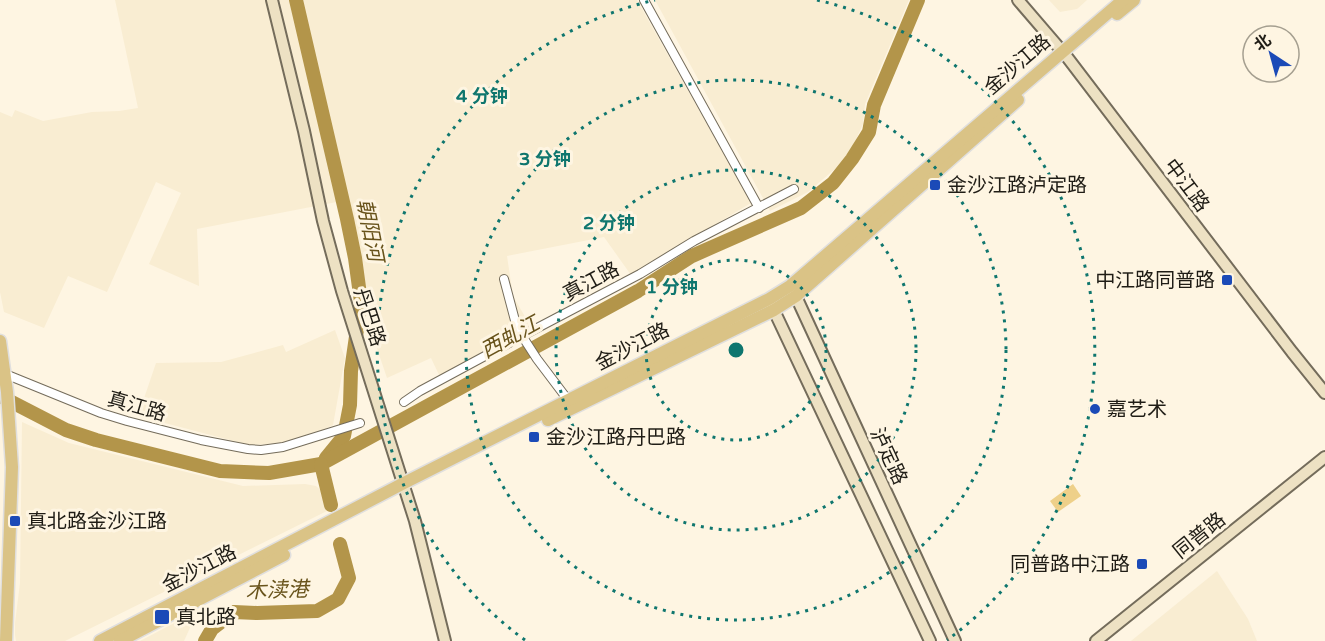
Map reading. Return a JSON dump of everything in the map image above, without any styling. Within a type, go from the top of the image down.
[{"type":"main road","name":"金沙江路","points":[[100,641],[793,291],[1123,0]]},
{"type":"main road","name":"金沙江路","points":[[1064,54],[1134,0]]},
{"type":"main road","name":"金沙江路","points":[[120,641],[568,400],[771,304]]},
{"type":"main road","points":[[0,341],[7,392],[12,467],[6,641]]},
{"type":"street","name":"丹巴路","points":[[272,0],[323,221],[342,291],[416,520],[445,641]]},
{"type":"street","points":[[644,0],[759,208]]},
{"type":"street","name":"中江路","points":[[1018,0],[1064,54],[1325,393]]},
{"type":"street","name":"真江路","points":[[404,402],[420,391],[640,274],[694,241],[794,189]]},
{"type":"street","points":[[504,279],[517,328],[568,400]]},
{"type":"street","name":"泸定路","points":[[793,291],[955,641]]},
{"type":"street","points":[[771,304],[930,641]]},
{"type":"street","name":"真江路","points":[[5,374],[101,413],[201,440],[248,449],[284,447],[360,423]]},
{"type":"street","name":"同普路","points":[[1096,641],[1325,457]]},
{"type":"shaded area","points":[[115,0],[637,0],[751,203],[631,275],[604,237],[507,256],[513,296],[531,327],[440,377],[431,358],[387,378],[369,325],[370,306],[347,200],[197,229],[199,286],[149,264],[181,193],[156,182],[107,292],[68,276],[44,328],[4,312],[0,292],[0,112],[12,117],[15,110],[43,121],[92,112],[138,108]]},
{"type":"shaded area","points":[[655,0],[909,0],[865,104],[863,124],[853,146],[836,168],[808,192],[770,211]]},
{"type":"shaded area","points":[[1049,0],[1087,0],[1077,9],[1060,12]]},
{"type":"shaded area","points":[[335,330],[345,358],[333,425],[319,432],[283,443],[249,445],[138,416],[156,363],[221,362],[283,345],[286,352]]},
{"type":"shaded area","points":[[22,422],[69,443],[243,486],[305,484],[316,486],[325,494],[329,510],[65,641],[16,641],[15,623],[20,583]]},
{"type":"shaded area","points":[[1073,484],[1081,496],[1058,512],[1050,501]]},
{"type":"shaded area","points":[[1217,571],[1248,619],[1257,641],[1131,641]]},
{"type":"shaded area","points":[[198,611],[184,641],[140,641]]},
{"type":"waterway","name":"朝阳河","points":[[296,0],[347,219],[361,302],[351,371],[350,405],[344,436],[326,458]]},
{"type":"waterway","name":"西虬江","points":[[0,396],[66,430],[96,440],[220,471],[269,473],[321,464],[638,291],[692,256],[801,208],[833,183],[869,132],[874,105],[918,0]]},
{"type":"waterway","name":"木渎港","points":[[321,464],[331,505]]},
{"type":"waterway","name":"木渎港","points":[[205,641],[212,629],[234,612],[317,611],[338,599],[349,578],[340,544]]},
{"type":"place","name":"金沙江路泸定路","points":[[935,185]]},
{"type":"place","name":"中江路同普路","points":[[1227,280]]},
{"type":"place","name":"嘉艺术","points":[[1095,409]]},
{"type":"place","name":"金沙江路丹巴路","points":[[534,437]]},
{"type":"place","name":"真北路金沙江路","points":[[15,521]]},
{"type":"place","name":"同普路中江路","points":[[1142,564]]},
{"type":"place","name":"真北路","points":[[162,617]]}]
